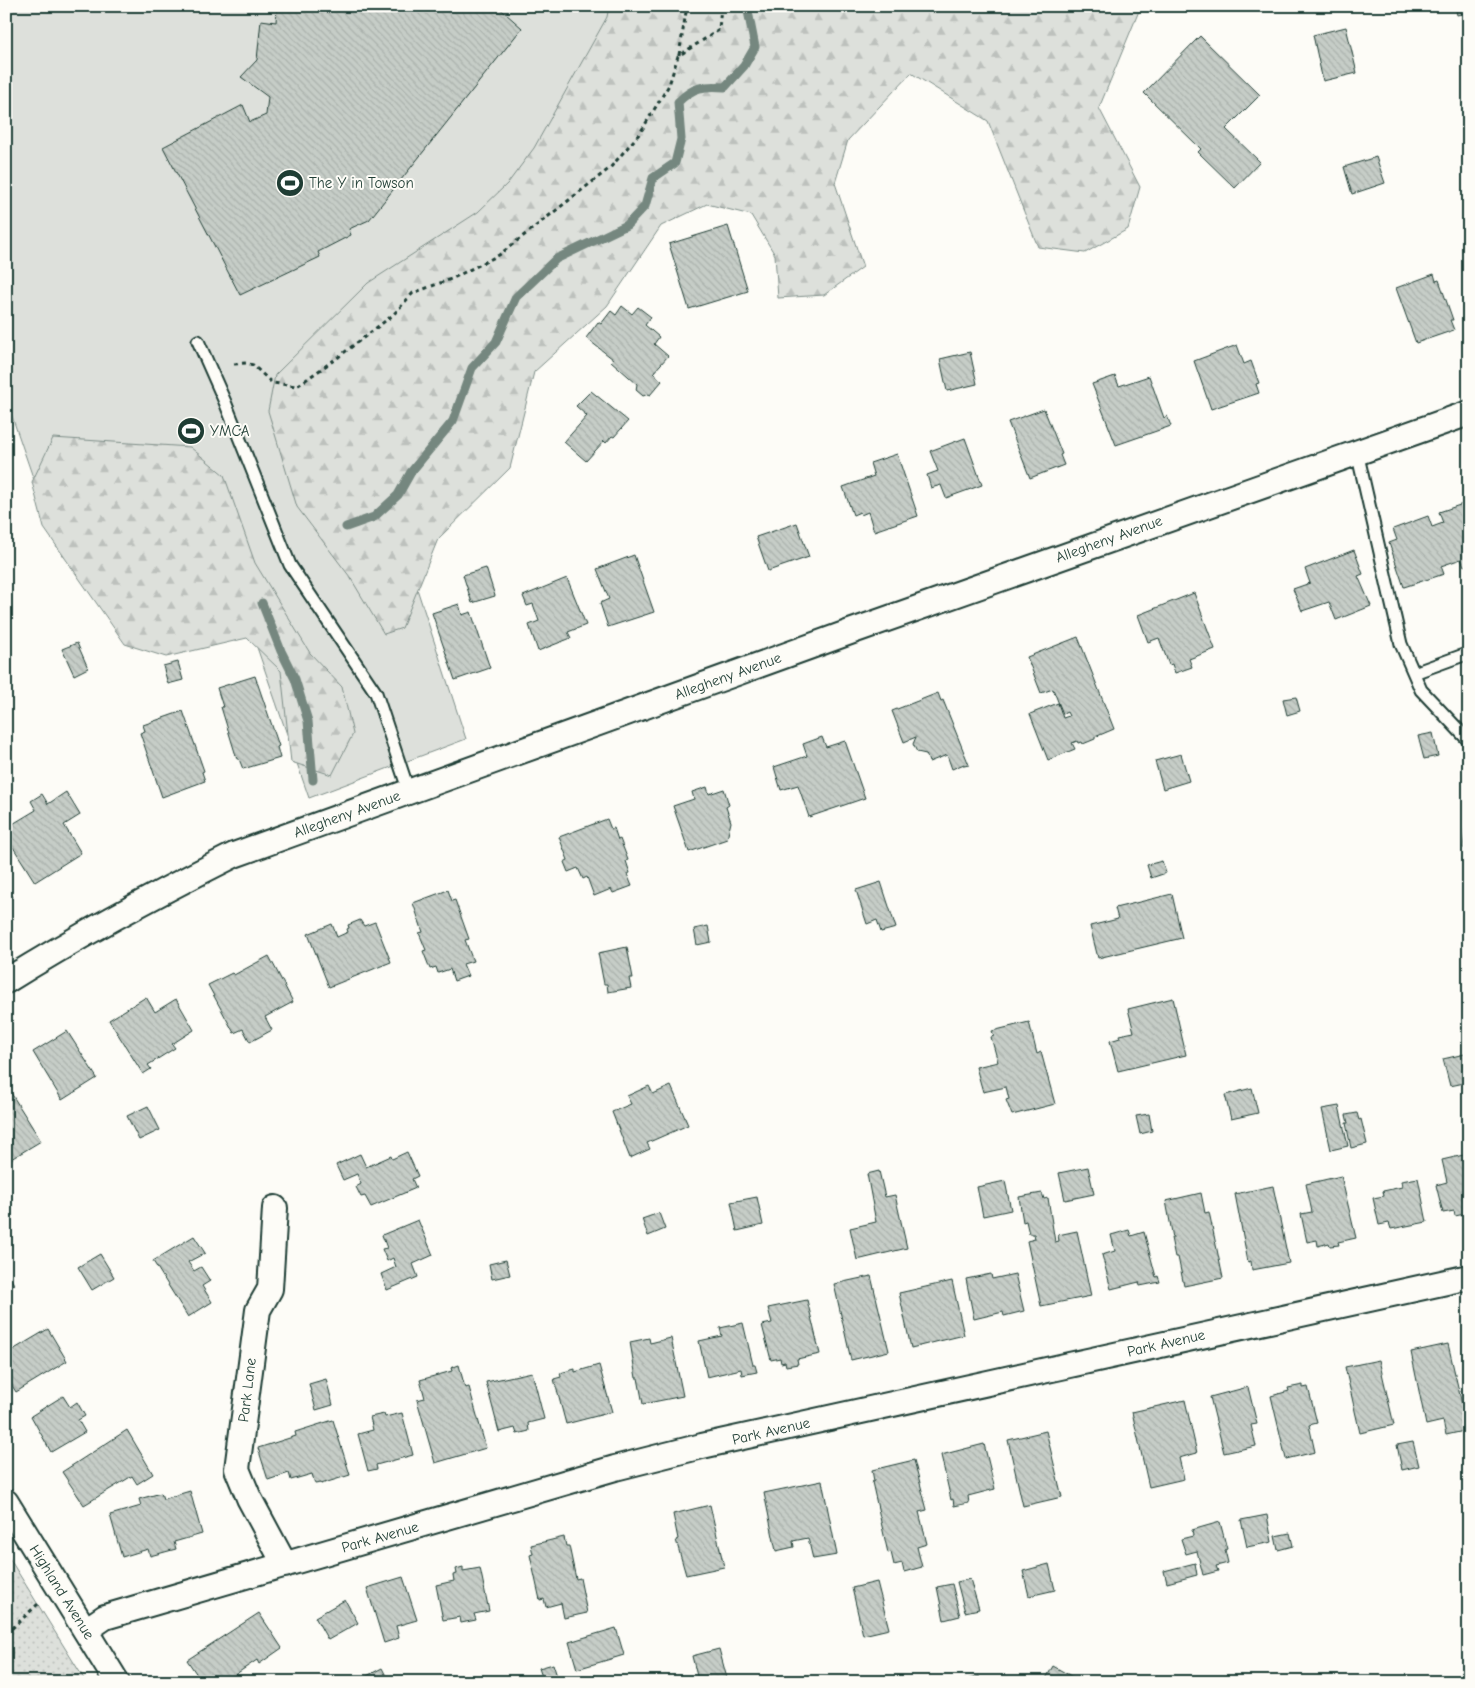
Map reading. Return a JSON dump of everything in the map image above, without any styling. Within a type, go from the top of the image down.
[{"type":"street","name":"Allegheny Avenue","points":[[6,981],[83,934],[234,854],[850,632],[1469,413]]},
{"type":"street","name":"Park Lane","points":[[275,1208],[270,1289],[258,1310],[238,1469],[249,1498],[285,1565]]},
{"type":"street","name":"Park Avenue","points":[[86,1630],[105,1617],[615,1468],[702,1446],[1469,1277]]},
{"type":"street","name":"Highland Avenue","points":[[6,1502],[118,1682]]},
{"type":"lane","points":[[198,341],[225,402],[290,565],[376,693],[409,792]]},
{"type":"lane","points":[[1356,452],[1401,644],[1421,690],[1469,741]]},
{"type":"lane","points":[[1414,673],[1469,654]]},
{"type":"path","points":[[234,364],[252,365],[272,383],[296,386],[337,358],[392,315],[413,293],[451,279],[499,255],[610,168],[640,133],[669,85],[678,56],[687,6]]},
{"type":"path","points":[[678,56],[719,30],[721,6]]},
{"type":"path","points":[[6,1634],[42,1600]]},
{"type":"green space","name":"YMCA","points":[[6,6],[751,6],[344,365],[466,739],[309,798],[193,462],[57,547],[6,399]]},
{"type":"green space","points":[[609,6],[1141,6],[1099,108],[1140,187],[1128,229],[1085,253],[1038,247],[988,121],[911,73],[848,140],[835,183],[863,267],[824,295],[778,298],[775,255],[751,215],[707,204],[661,226],[607,306],[534,372],[510,468],[438,539],[402,628],[384,634],[350,577],[297,507],[268,411],[275,375],[368,283],[478,212],[508,183],[534,148],[607,17]]},
{"type":"green space","points":[[53,438],[190,447],[224,475],[255,563],[310,653],[342,687],[353,734],[332,775],[291,762],[281,671],[247,638],[166,657],[125,644],[44,528],[32,482]]},
{"type":"green space","points":[[6,1553],[86,1682],[6,1682]]},
{"type":"building","name":"The Y in Towson","points":[[277,6],[497,6],[522,28],[369,220],[349,229],[351,235],[318,252],[320,257],[240,295],[163,147],[243,105],[250,122],[266,115],[268,97],[241,77],[257,60],[261,20],[276,22]]},
{"type":"building","points":[[1455,6],[1469,6],[1469,12],[1457,15]]},
{"type":"building","points":[[1346,27],[1357,73],[1323,81],[1313,35]]},
{"type":"building","points":[[1200,36],[1260,95],[1226,129],[1260,162],[1235,188],[1198,152],[1201,149],[1144,93]]},
{"type":"building","points":[[1376,157],[1385,183],[1352,194],[1344,167]]},
{"type":"building","points":[[728,226],[748,291],[689,309],[669,244]]},
{"type":"building","points":[[1434,274],[1436,281],[1439,280],[1453,320],[1450,320],[1454,330],[1416,343],[1396,288]]},
{"type":"building","points":[[622,306],[632,314],[638,307],[651,317],[645,325],[659,337],[654,344],[668,356],[653,373],[662,381],[650,395],[643,396],[636,390],[637,384],[611,361],[613,359],[586,338],[598,322],[601,324],[611,311],[616,315]]},
{"type":"building","points":[[1237,345],[1244,364],[1251,361],[1259,383],[1256,384],[1259,393],[1211,409],[1194,361]]},
{"type":"building","points":[[970,352],[977,384],[947,391],[940,359]]},
{"type":"building","points":[[1115,376],[1119,386],[1149,376],[1164,418],[1167,416],[1171,426],[1116,445],[1092,384]]},
{"type":"building","points":[[591,391],[628,421],[614,437],[612,436],[606,443],[604,441],[586,461],[564,442],[587,416],[576,406]]},
{"type":"building","points":[[1044,409],[1062,454],[1060,455],[1064,465],[1030,478],[1008,422]]},
{"type":"building","points":[[965,438],[982,485],[946,498],[941,485],[931,488],[927,475],[938,471],[930,451]]},
{"type":"building","points":[[897,454],[918,516],[874,531],[868,512],[861,515],[860,512],[853,515],[843,487],[874,476],[870,463]]},
{"type":"building","points":[[1469,502],[1469,564],[1464,566],[1461,559],[1441,566],[1444,574],[1404,587],[1389,543],[1397,540],[1393,529],[1428,516],[1432,527],[1443,523],[1439,512]]},
{"type":"building","points":[[797,523],[809,557],[768,571],[756,537]]},
{"type":"building","points":[[1354,550],[1363,574],[1358,576],[1371,606],[1336,620],[1329,602],[1302,611],[1293,589],[1310,583],[1305,569]]},
{"type":"building","points":[[634,555],[654,612],[608,627],[600,603],[609,599],[597,569]]},
{"type":"building","points":[[486,568],[495,596],[472,603],[463,575]]},
{"type":"building","points":[[567,578],[586,625],[568,632],[571,638],[538,651],[529,625],[539,621],[533,604],[527,606],[523,596]]},
{"type":"building","points":[[1194,593],[1215,649],[1189,659],[1192,667],[1175,673],[1172,664],[1169,665],[1159,638],[1148,642],[1138,615]]},
{"type":"building","points":[[459,604],[462,615],[471,612],[490,668],[455,680],[432,613]]},
{"type":"building","points":[[1078,637],[1114,729],[1083,744],[1077,741],[1072,743],[1075,749],[1048,760],[1030,714],[1058,703],[1063,718],[1069,716],[1067,712],[1063,714],[1053,689],[1041,693],[1027,657]]},
{"type":"building","points":[[77,643],[88,668],[74,675],[62,649]]},
{"type":"building","points":[[178,662],[183,680],[168,684],[163,666]]},
{"type":"building","points":[[255,676],[279,746],[277,747],[280,758],[243,769],[239,759],[237,759],[217,688]]},
{"type":"building","points":[[938,693],[941,701],[943,700],[969,765],[964,766],[964,764],[952,769],[947,755],[929,762],[926,754],[917,752],[913,744],[916,737],[904,742],[892,711]]},
{"type":"building","points":[[1296,697],[1300,711],[1287,715],[1283,699]]},
{"type":"building","points":[[183,711],[204,771],[202,772],[205,781],[162,797],[140,733],[145,731],[143,725]]},
{"type":"building","points":[[1433,733],[1438,756],[1424,759],[1418,736]]},
{"type":"building","points":[[822,737],[826,747],[845,741],[865,798],[809,817],[798,785],[781,790],[774,767],[807,756],[803,744]]},
{"type":"building","points":[[1181,754],[1189,781],[1163,789],[1155,761]]},
{"type":"building","points":[[707,787],[709,794],[724,789],[729,805],[726,807],[731,822],[727,839],[689,852],[673,806],[694,799],[692,792]]},
{"type":"building","points":[[66,792],[80,815],[64,825],[81,853],[35,882],[6,836],[6,828],[36,810],[31,801],[42,794],[48,804]]},
{"type":"building","points":[[1469,807],[1469,849],[1463,848]]},
{"type":"building","points":[[607,819],[611,829],[614,828],[618,840],[620,839],[628,860],[626,861],[630,873],[627,874],[632,886],[613,893],[611,889],[594,896],[587,877],[583,879],[578,868],[568,872],[564,862],[568,860],[559,837]]},
{"type":"building","points":[[1162,861],[1166,873],[1151,878],[1147,865]]},
{"type":"building","points":[[6,881],[10,886],[7,888],[13,897],[6,902]]},
{"type":"building","points":[[881,882],[896,928],[881,932],[877,920],[867,924],[856,890]]},
{"type":"building","points":[[448,890],[452,901],[455,900],[469,939],[465,940],[473,961],[463,964],[468,976],[454,981],[450,969],[438,973],[436,967],[430,969],[423,951],[426,950],[419,933],[423,932],[413,903]]},
{"type":"building","points":[[1172,894],[1182,938],[1098,958],[1090,926],[1118,919],[1115,908]]},
{"type":"building","points":[[360,920],[364,926],[375,922],[391,962],[329,987],[308,934],[332,924],[337,937],[348,932],[348,925]]},
{"type":"building","points":[[708,926],[711,942],[697,945],[694,929]]},
{"type":"building","points":[[627,947],[633,978],[629,978],[631,988],[608,992],[607,984],[604,984],[598,953]]},
{"type":"building","points":[[269,956],[293,1002],[265,1017],[272,1030],[250,1042],[243,1029],[234,1033],[208,985],[232,973],[234,975]]},
{"type":"building","points":[[146,997],[155,1012],[176,999],[194,1030],[172,1044],[175,1048],[148,1065],[151,1069],[143,1074],[109,1020]]},
{"type":"building","points":[[1173,998],[1186,1055],[1118,1071],[1110,1041],[1120,1038],[1119,1035],[1134,1032],[1128,1009]]},
{"type":"building","points":[[1029,1022],[1037,1054],[1041,1052],[1055,1104],[1012,1115],[1006,1100],[1009,1099],[1006,1087],[983,1092],[976,1067],[998,1062],[991,1037],[994,1036],[992,1031]]},
{"type":"building","points":[[67,1031],[97,1078],[62,1100],[33,1052]]},
{"type":"building","points":[[1469,1053],[1469,1082],[1450,1086],[1443,1059]]},
{"type":"building","points":[[6,1085],[41,1141],[6,1162]]},
{"type":"building","points":[[649,1086],[653,1094],[671,1086],[688,1125],[647,1143],[650,1149],[630,1158],[612,1112],[631,1104],[627,1096]]},
{"type":"building","points":[[1252,1088],[1258,1113],[1231,1119],[1225,1095]]},
{"type":"building","points":[[148,1106],[160,1130],[139,1140],[127,1116]]},
{"type":"building","points":[[1339,1106],[1348,1146],[1331,1150],[1322,1109]]},
{"type":"building","points":[[1357,1113],[1359,1120],[1361,1119],[1367,1144],[1351,1148],[1346,1115]]},
{"type":"building","points":[[1149,1114],[1152,1131],[1140,1134],[1136,1116]]},
{"type":"building","points":[[407,1152],[418,1176],[412,1179],[416,1188],[371,1207],[365,1196],[361,1197],[356,1187],[361,1184],[357,1174],[343,1180],[336,1165],[360,1154],[366,1167],[391,1156],[392,1159]]},
{"type":"building","points":[[1468,1154],[1469,1213],[1455,1216],[1454,1211],[1443,1213],[1436,1185],[1447,1182],[1442,1160]]},
{"type":"building","points":[[1088,1167],[1094,1194],[1065,1200],[1059,1173]]},
{"type":"building","points":[[879,1171],[885,1197],[895,1195],[907,1248],[857,1260],[850,1228],[876,1222],[867,1174]]},
{"type":"building","points":[[1341,1176],[1356,1238],[1338,1242],[1339,1245],[1330,1246],[1329,1243],[1318,1246],[1317,1240],[1307,1242],[1301,1214],[1312,1212],[1306,1184]]},
{"type":"building","points":[[1418,1178],[1427,1222],[1391,1229],[1389,1223],[1379,1225],[1373,1198],[1384,1196],[1383,1191],[1402,1187],[1401,1181]]},
{"type":"building","points":[[1005,1181],[1011,1210],[983,1216],[977,1187]]},
{"type":"building","points":[[1273,1186],[1289,1263],[1252,1270],[1251,1261],[1248,1262],[1235,1194]]},
{"type":"building","points":[[1042,1193],[1044,1199],[1048,1198],[1055,1242],[1059,1241],[1058,1235],[1077,1231],[1091,1296],[1041,1306],[1027,1241],[1035,1239],[1034,1234],[1029,1234],[1026,1221],[1023,1222],[1019,1197]]},
{"type":"building","points":[[1201,1193],[1205,1213],[1209,1212],[1223,1278],[1184,1286],[1178,1257],[1175,1257],[1166,1201]]},
{"type":"building","points":[[757,1197],[763,1225],[737,1231],[731,1202]]},
{"type":"building","points":[[659,1213],[665,1229],[648,1236],[642,1219]]},
{"type":"building","points":[[418,1220],[433,1255],[413,1264],[418,1277],[387,1290],[381,1274],[396,1267],[393,1258],[387,1261],[382,1249],[387,1248],[382,1235]]},
{"type":"building","points":[[1129,1230],[1131,1236],[1144,1232],[1156,1277],[1158,1276],[1160,1282],[1140,1286],[1139,1282],[1111,1289],[1102,1255],[1115,1251],[1111,1235]]},
{"type":"building","points":[[194,1236],[205,1253],[188,1262],[194,1271],[201,1267],[210,1281],[202,1286],[212,1302],[188,1317],[153,1261]]},
{"type":"building","points":[[100,1254],[114,1277],[92,1290],[78,1267]]},
{"type":"building","points":[[506,1260],[510,1275],[492,1279],[489,1264]]},
{"type":"building","points":[[6,1272],[14,1284],[6,1290]]},
{"type":"building","points":[[991,1274],[992,1279],[1015,1274],[1024,1311],[1004,1316],[1003,1312],[974,1319],[966,1279]]},
{"type":"building","points":[[871,1276],[889,1351],[851,1360],[834,1284]]},
{"type":"building","points":[[952,1281],[964,1335],[911,1348],[899,1293]]},
{"type":"building","points":[[807,1300],[820,1354],[797,1359],[798,1364],[786,1366],[785,1362],[781,1363],[780,1358],[771,1360],[762,1325],[772,1323],[768,1308]]},
{"type":"building","points":[[743,1323],[753,1365],[755,1365],[757,1372],[742,1375],[741,1369],[707,1377],[699,1341],[722,1336],[720,1328]]},
{"type":"building","points":[[48,1329],[67,1361],[16,1392],[6,1376],[6,1354]]},
{"type":"building","points":[[649,1338],[650,1343],[671,1338],[683,1396],[643,1404],[638,1378],[636,1378],[630,1342]]},
{"type":"building","points":[[1448,1344],[1465,1417],[1461,1417],[1464,1431],[1446,1435],[1443,1421],[1426,1425],[1411,1352]]},
{"type":"building","points":[[1379,1360],[1394,1425],[1360,1433],[1345,1367]]},
{"type":"building","points":[[459,1365],[465,1388],[469,1387],[486,1448],[435,1463],[417,1400],[425,1398],[420,1380],[452,1371],[451,1368]]},
{"type":"building","points":[[599,1365],[612,1412],[566,1424],[554,1379],[561,1377],[560,1373],[575,1369],[575,1372]]},
{"type":"building","points":[[532,1372],[544,1419],[528,1423],[529,1431],[517,1434],[515,1428],[499,1432],[486,1382]]},
{"type":"building","points":[[326,1379],[333,1405],[316,1410],[309,1384]]},
{"type":"building","points":[[1303,1385],[1303,1388],[1308,1387],[1317,1423],[1309,1425],[1315,1452],[1286,1459],[1271,1396],[1289,1391],[1288,1388]]},
{"type":"building","points":[[1248,1387],[1257,1424],[1251,1425],[1256,1446],[1224,1453],[1210,1397]]},
{"type":"building","points":[[63,1396],[70,1407],[77,1402],[85,1416],[78,1420],[85,1432],[51,1452],[31,1416]]},
{"type":"building","points":[[1185,1400],[1197,1453],[1179,1458],[1184,1479],[1149,1487],[1132,1412]]},
{"type":"building","points":[[402,1413],[413,1455],[376,1465],[377,1469],[368,1471],[358,1434],[373,1430],[370,1417],[384,1414],[385,1417]]},
{"type":"building","points":[[333,1420],[350,1475],[321,1484],[315,1484],[312,1474],[291,1480],[289,1473],[268,1480],[258,1448],[296,1436],[295,1432]]},
{"type":"building","points":[[127,1430],[153,1474],[137,1484],[132,1476],[84,1505],[62,1472]]},
{"type":"building","points":[[1046,1431],[1062,1497],[1023,1506],[1008,1440]]},
{"type":"building","points":[[1413,1442],[1419,1466],[1402,1470],[1397,1445]]},
{"type":"building","points":[[984,1444],[995,1489],[968,1496],[969,1503],[954,1506],[941,1455]]},
{"type":"building","points":[[914,1460],[927,1510],[919,1512],[927,1544],[917,1547],[922,1567],[904,1572],[902,1563],[894,1565],[891,1552],[888,1553],[872,1482],[874,1481],[872,1470]]},
{"type":"building","points":[[1469,1479],[1469,1495],[1465,1480]]},
{"type":"building","points":[[822,1481],[837,1555],[813,1559],[808,1538],[793,1541],[794,1547],[776,1551],[764,1493]]},
{"type":"building","points":[[190,1491],[202,1534],[174,1542],[176,1549],[150,1556],[148,1549],[122,1557],[110,1515],[141,1506],[139,1499],[161,1493],[163,1499]]},
{"type":"building","points":[[710,1505],[724,1567],[686,1575],[676,1540],[678,1539],[673,1514]]},
{"type":"building","points":[[1267,1515],[1272,1542],[1247,1547],[1241,1520]]},
{"type":"building","points":[[1220,1522],[1227,1549],[1225,1550],[1228,1563],[1216,1566],[1218,1571],[1203,1575],[1197,1551],[1186,1554],[1181,1539],[1193,1536],[1192,1530]]},
{"type":"building","points":[[1290,1533],[1293,1546],[1278,1550],[1275,1536]]},
{"type":"building","points":[[564,1537],[566,1546],[569,1546],[576,1579],[580,1578],[587,1613],[564,1618],[561,1603],[546,1607],[544,1599],[540,1600],[530,1555],[533,1554],[531,1545]]},
{"type":"building","points":[[1195,1563],[1197,1575],[1167,1583],[1164,1571]]},
{"type":"building","points":[[1049,1564],[1055,1590],[1029,1596],[1023,1571]]},
{"type":"building","points":[[463,1567],[463,1571],[480,1568],[489,1611],[474,1614],[476,1620],[461,1623],[460,1617],[443,1620],[436,1585],[454,1581],[453,1575],[457,1574],[456,1569]]},
{"type":"building","points":[[403,1577],[417,1620],[396,1626],[399,1638],[384,1643],[367,1588]]},
{"type":"building","points":[[970,1579],[979,1609],[965,1612],[957,1582]]},
{"type":"building","points":[[877,1582],[889,1629],[863,1635],[852,1588]]},
{"type":"building","points":[[952,1584],[960,1616],[944,1620],[937,1587]]},
{"type":"building","points":[[345,1600],[358,1623],[328,1640],[315,1617]]},
{"type":"building","points":[[259,1613],[282,1648],[259,1664],[257,1660],[224,1682],[202,1682],[187,1660]]},
{"type":"building","points":[[616,1628],[624,1655],[577,1669],[569,1642]]},
{"type":"building","points":[[719,1649],[728,1682],[701,1682],[701,1679],[698,1680],[692,1656]]},
{"type":"building","points":[[553,1664],[557,1676],[543,1680],[539,1668]]},
{"type":"building","points":[[1053,1666],[1078,1680],[1079,1677],[1087,1682],[1044,1682]]},
{"type":"building","points":[[382,1668],[389,1682],[364,1682],[363,1678]]},
{"type":"building","points":[[979,1676],[981,1682],[959,1682]]},
{"type":"waterway","points":[[346,527],[374,517],[398,495],[411,472],[453,421],[472,368],[496,342],[516,297],[556,259],[627,225],[645,206],[653,178],[675,163],[681,139],[678,102],[699,88],[711,86],[725,87],[744,66],[755,47],[747,6]]},
{"type":"waterway","points":[[262,603],[281,651],[295,679],[308,721],[313,780]]},
{"type":"place","name":"The Y in Towson","points":[[290,183]]},
{"type":"place","name":"YMCA","points":[[191,431]]}]
